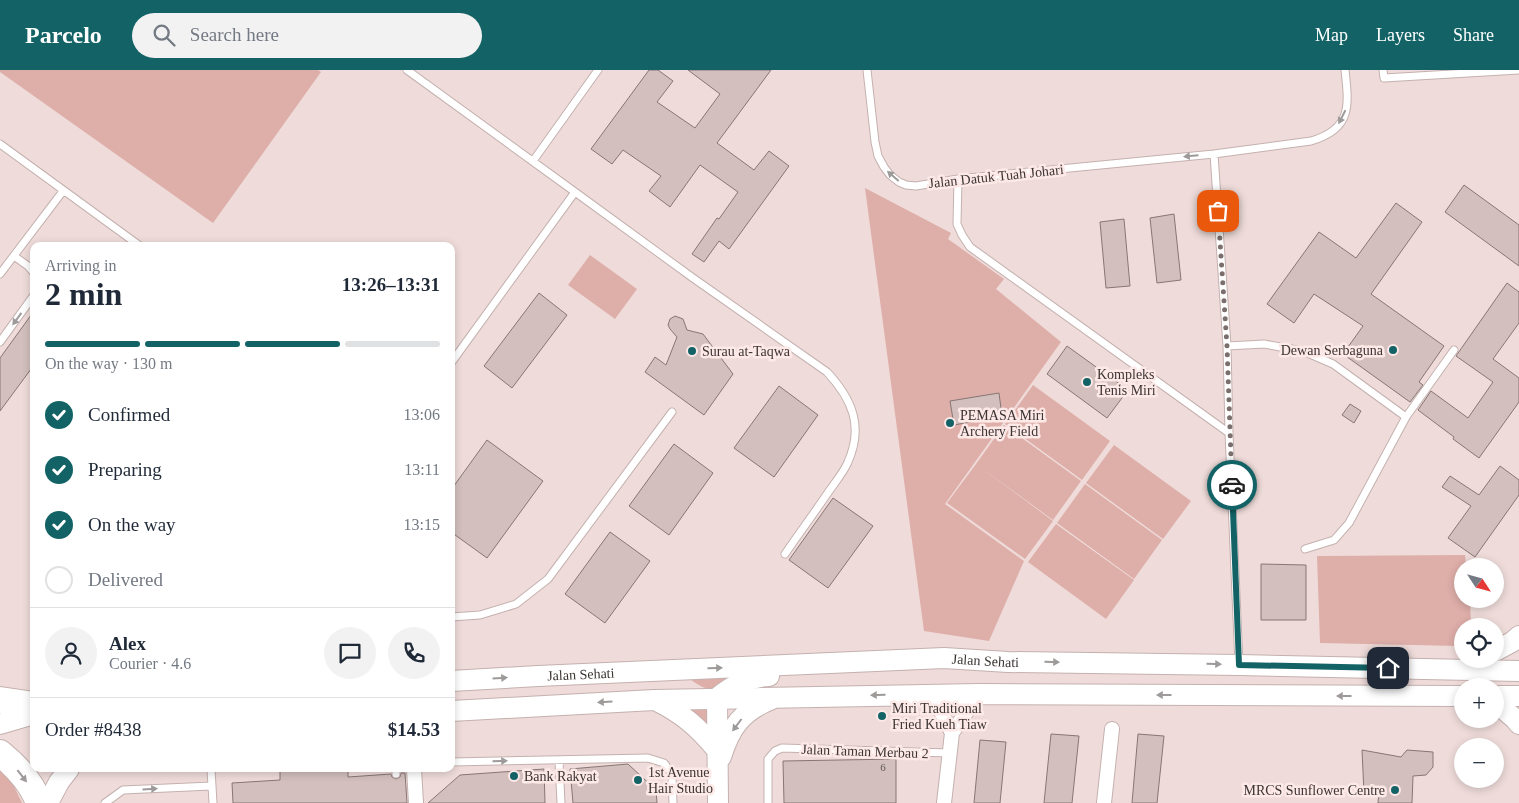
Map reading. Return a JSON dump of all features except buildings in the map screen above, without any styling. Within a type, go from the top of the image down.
[{"type":"highway","points":[[0,700],[30,704]]},
{"type":"highway","points":[[0,754],[19,771],[30,786],[38,803]]},
{"type":"main road","points":[[1504,646],[1519,636]]},
{"type":"main road","name":"Jalan Sehati","points":[[455,681],[944,658],[1008,662],[1519,671]]},
{"type":"main road","points":[[717,698],[737,683],[758,676],[925,668],[935,665],[944,658]]},
{"type":"main road","points":[[1462,670],[1466,668]]},
{"type":"main road","points":[[538,676],[553,684],[562,686],[680,680],[698,686],[717,698]]},
{"type":"main road","points":[[455,711],[654,700],[927,694],[1454,696]]},
{"type":"main road","points":[[1504,696],[1519,696]]},
{"type":"main road","points":[[717,698],[718,803]]},
{"type":"main road","points":[[718,773],[728,736],[740,719],[757,705],[776,698]]},
{"type":"main road","points":[[654,700],[673,708],[690,720],[717,750]]},
{"type":"main road","points":[[1504,710],[1519,724]]},
{"type":"main road","points":[[0,724],[30,715]]},
{"type":"main road","points":[[48,803],[59,782],[67,772]]},
{"type":"street","points":[[927,694],[938,706],[952,733]]},
{"type":"street","points":[[944,803],[952,733],[979,694]]},
{"type":"street","points":[[1104,803],[1112,729]]},
{"type":"street","points":[[414,772],[416,803]]},
{"type":"lane","points":[[407,70],[693,278],[826,372],[839,385],[849,401],[854,420],[855,441],[848,464],[785,554]]},
{"type":"lane","points":[[533,161],[598,70]]},
{"type":"lane","name":"Jalan Datuk Tuah Johari","points":[[867,70],[878,156],[890,175],[906,185],[916,186],[958,179],[1214,154],[1325,137],[1336,129],[1345,117],[1348,102],[1346,70]]},
{"type":"lane","points":[[1383,70],[1384,78],[1519,70]]},
{"type":"lane","points":[[0,144],[134,242]]},
{"type":"lane","points":[[1214,154],[1227,346],[1239,665]]},
{"type":"lane","points":[[958,179],[957,224],[970,247],[1229,433]]},
{"type":"lane","points":[[0,274],[63,191]]},
{"type":"lane","points":[[455,357],[575,192]]},
{"type":"lane","points":[[14,256],[30,268]]},
{"type":"lane","points":[[0,342],[30,301]]},
{"type":"lane","points":[[1227,346],[1264,344],[1303,351],[1332,364],[1406,417]]},
{"type":"lane","points":[[1305,548],[1334,540],[1349,523],[1406,417],[1454,350]]},
{"type":"lane","points":[[455,617],[480,615],[516,604],[548,579],[672,412]]},
{"type":"lane","name":"Jalan Taman Merbau 2","points":[[768,803],[768,759],[775,751],[782,748],[950,753]]},
{"type":"lane","points":[[455,762],[648,758],[664,763],[672,774],[673,803]]},
{"type":"lane","points":[[559,760],[561,803]]},
{"type":"lane","points":[[211,772],[213,803]]},
{"type":"lane","points":[[106,803],[122,790],[211,786]]},
{"type":"shaded area","points":[[0,70],[318,70],[321,72],[213,223],[0,72]]},
{"type":"shaded area","name":"PEMASA Miri Archery Field","points":[[865,188],[951,233],[948,239],[1004,279],[996,289],[1061,342],[945,504],[1024,561],[989,641],[924,631]]},
{"type":"shaded area","points":[[590,255],[637,289],[615,319],[568,285]]},
{"type":"shaded area","points":[[1033,385],[1110,441],[1082,480],[1005,424]]},
{"type":"shaded area","points":[[1004,425],[1081,481],[1053,520],[976,464]]},
{"type":"shaded area","points":[[1114,445],[1191,501],[1163,539],[1086,483]]},
{"type":"shaded area","points":[[976,464],[1053,521],[1025,559],[947,503]]},
{"type":"shaded area","points":[[1085,484],[1162,540],[1134,579],[1057,523]]},
{"type":"shaded area","points":[[1056,524],[1134,580],[1106,619],[1028,562]]},
{"type":"shaded area","points":[[1465,555],[1465,558],[1454,558],[1454,608],[1470,608],[1471,618],[1454,618],[1454,646],[1320,643],[1317,556]]},
{"type":"shaded area","points":[[732,674],[734,678],[713,690],[701,686],[688,677]]},
{"type":"shaded area","points":[[710,703],[714,742],[683,705]]},
{"type":"shaded area","points":[[0,770],[10,778],[22,803],[0,803]]},
{"type":"way so far","points":[[1218,211],[1224,287],[1232,485]]},
{"type":"place","name":"Dewan Serbaguna","points":[[1393,350]]},
{"type":"place","name":"Surau at-Taqwa","points":[[692,351]]},
{"type":"place","name":"Kompleks Tenis Miri","points":[[1087,382]]},
{"type":"place","name":"PEMASA Miri Archery Field","points":[[950,423]]},
{"type":"place","name":"Miri Traditional Fried Kueh Tiaw","points":[[882,716]]},
{"type":"place","name":"Bank Rakyat","points":[[514,776]]},
{"type":"place","name":"1st Avenue Hair Studio","points":[[638,780]]},
{"type":"place","name":"MRCS Sunflower Centre","points":[[1395,790]]},
{"type":"route","points":[[1232,485],[1239,665],[1388,668]]}]
